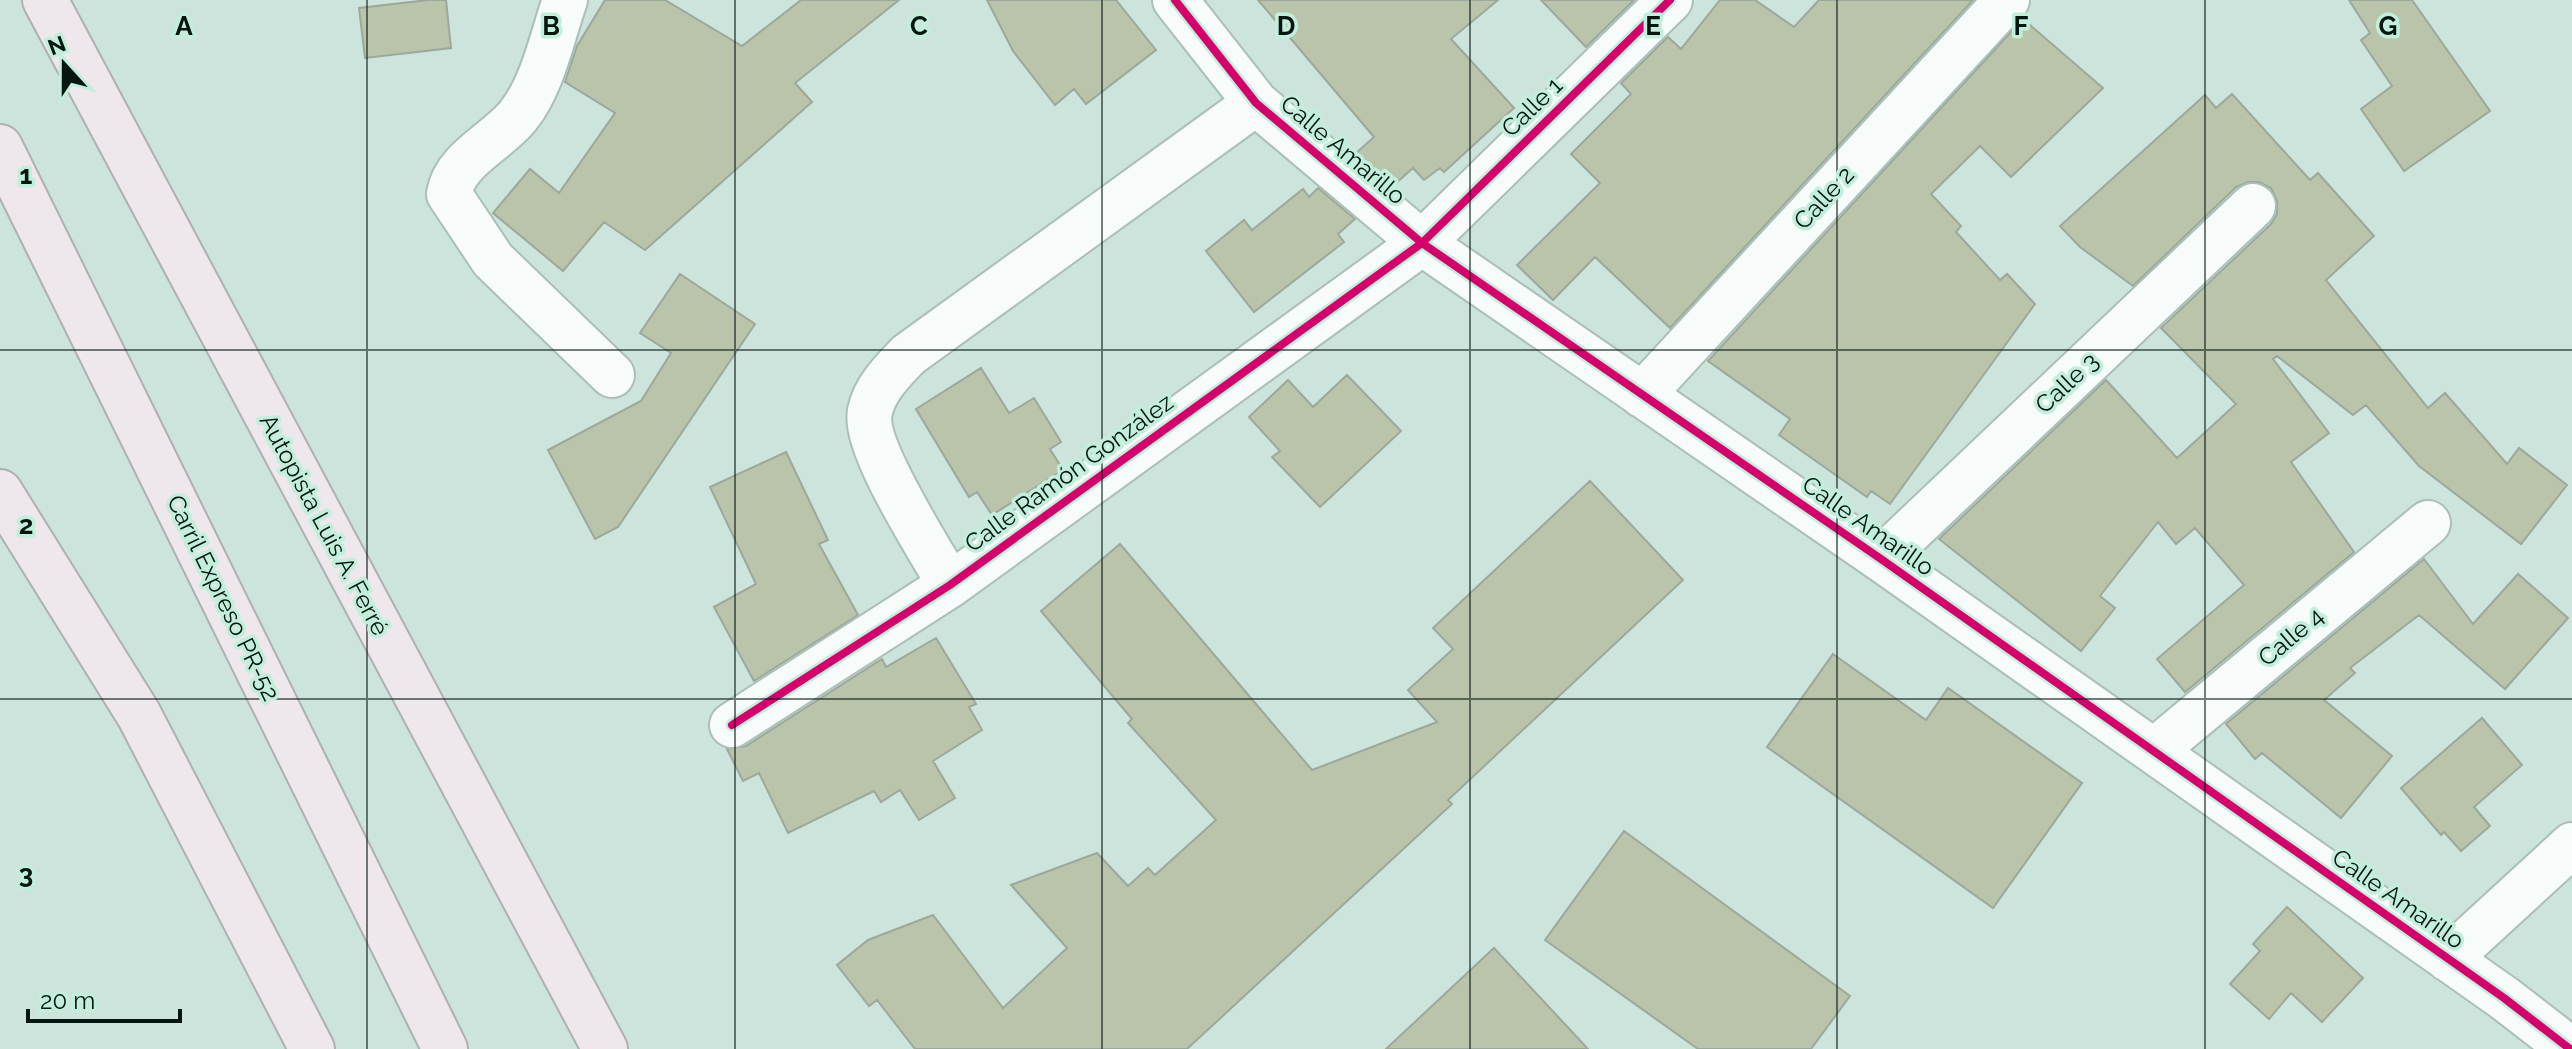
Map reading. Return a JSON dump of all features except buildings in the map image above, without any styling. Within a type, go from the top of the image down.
[{"type":"highway","name":"Autopista Luis A. Ferré","points":[[45,0],[604,1045]]},
{"type":"highway","name":"Carril Expreso PR-52","points":[[0,147],[445,1049]]},
{"type":"highway","points":[[0,492],[139,715],[312,1049]]},
{"type":"street","points":[[565,0],[540,73],[518,115],[452,177],[449,194],[493,260],[612,375]]},
{"type":"street","name":"Calle Amarillo","points":[[1175,0],[1256,103],[1422,243],[1881,559],[2448,959],[2570,1049]]},
{"type":"street","name":"Calle 1","points":[[1422,243],[1670,0]]},
{"type":"street","name":"Calle 2","points":[[1642,395],[2007,0]]},
{"type":"street","points":[[950,585],[884,468],[869,413],[881,385],[908,355],[1256,103]]},
{"type":"street","name":"Calle 3","points":[[1881,559],[2253,206]]},
{"type":"street","name":"Calle Ramón González","points":[[732,725],[950,585],[1422,243]]},
{"type":"street","name":"Calle 4","points":[[2154,751],[2428,523]]},
{"type":"street","points":[[2448,959],[2572,845]]},
{"type":"cycle path","points":[[1175,0],[1256,103],[1422,243],[1881,559],[2504,998],[2570,1049]]},
{"type":"cycle path","points":[[732,725],[950,585],[1422,243],[1670,0]]}]
